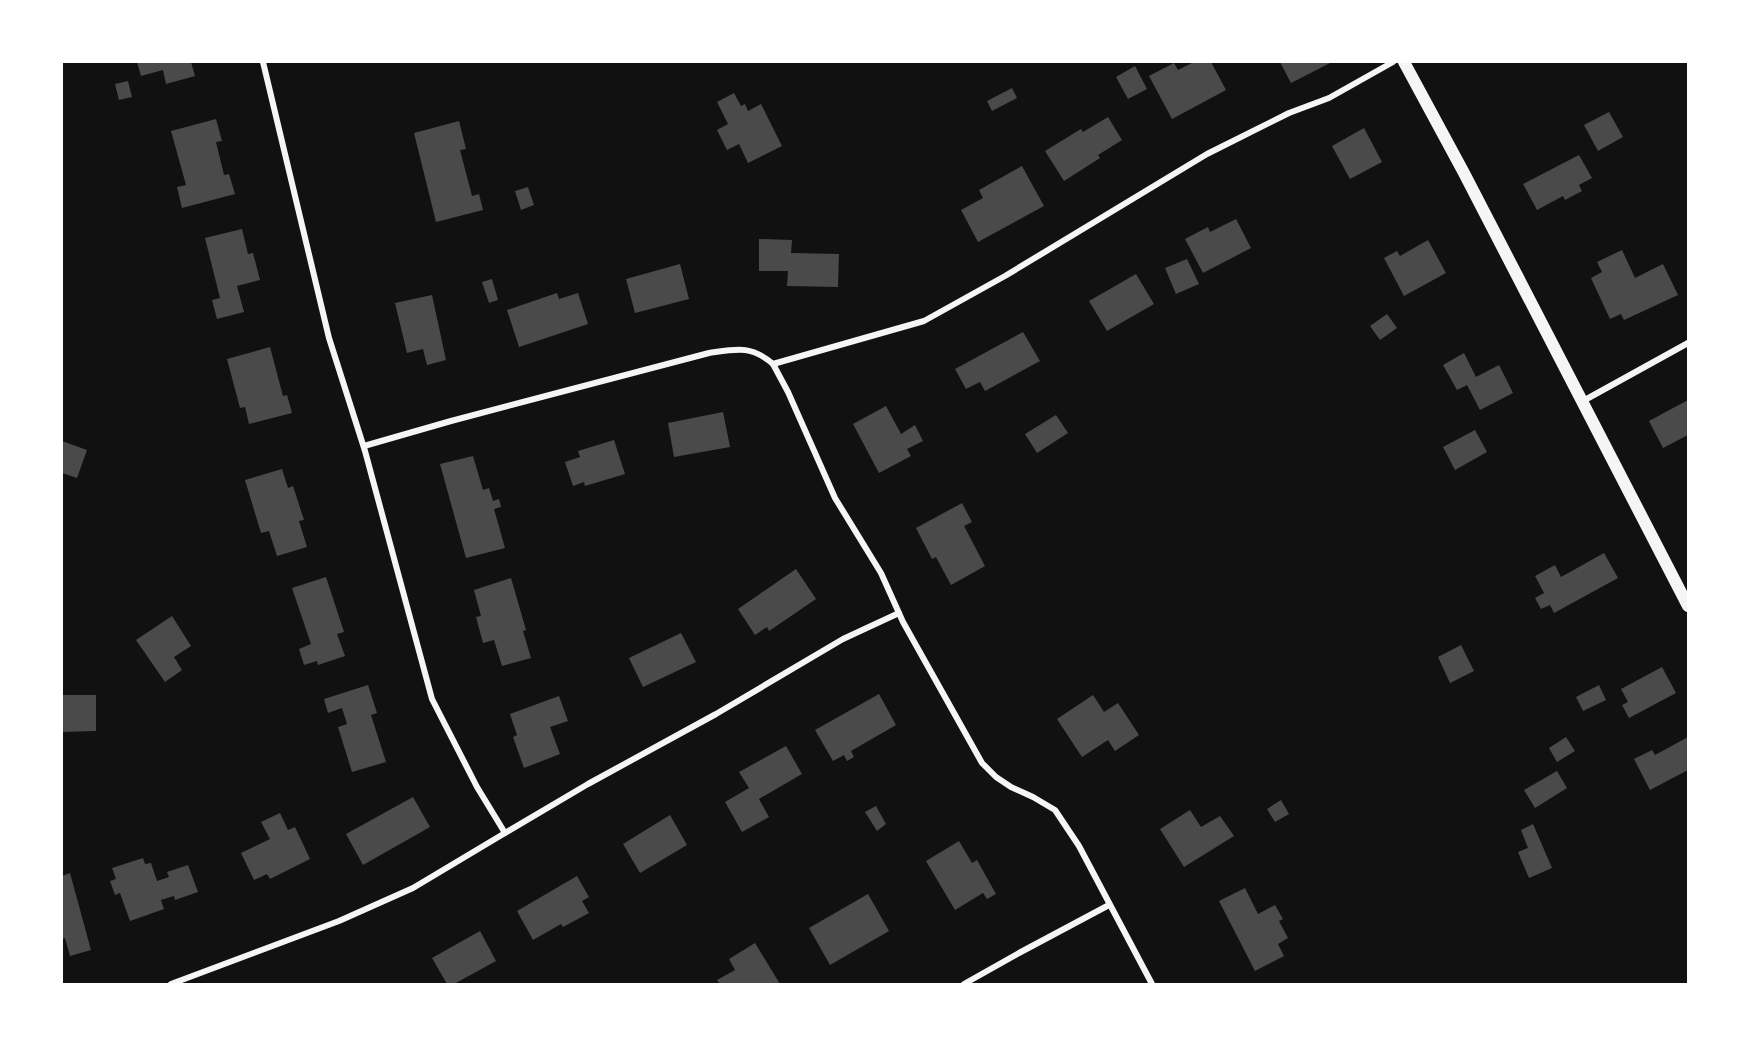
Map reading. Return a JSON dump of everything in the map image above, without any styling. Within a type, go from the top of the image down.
[{"type":"main road","points":[[1404,62],[1689,606]]},
{"type":"street","points":[[263,62],[329,338],[364,446],[432,699],[477,787],[505,833]]},
{"type":"street","points":[[773,364],[924,321],[1005,276],[1207,154],[1288,113],[1329,98],[1393,62]]},
{"type":"street","points":[[1583,400],[1689,343]]},
{"type":"street","points":[[364,446],[451,420],[709,353],[746,349],[761,354],[773,364],[788,392],[835,498],[881,573],[899,613],[982,763],[996,777],[1011,787],[1055,810],[1079,846],[1152,984]]},
{"type":"street","points":[[171,984],[339,921],[413,888],[588,784],[716,714],[843,639],[899,613]]},
{"type":"street","points":[[964,984],[1109,905]]},
{"type":"building","points":[[137,62],[191,62],[195,76],[166,84],[163,70],[141,76]]},
{"type":"building","points":[[1194,62],[1211,62],[1226,90],[1172,119],[1149,76],[1174,63],[1178,70]]},
{"type":"building","points":[[1280,62],[1332,62],[1291,83]]},
{"type":"building","points":[[1135,66],[1147,89],[1128,99],[1116,77]]},
{"type":"building","points":[[128,81],[132,97],[119,100],[115,84]]},
{"type":"building","points":[[1012,88],[1017,98],[992,111],[987,101]]},
{"type":"building","points":[[734,93],[741,106],[745,104],[748,111],[761,104],[782,146],[748,163],[739,144],[727,150],[717,130],[728,124],[717,102]]},
{"type":"building","points":[[1609,112],[1623,137],[1598,151],[1584,125]]},
{"type":"building","points":[[1108,117],[1122,140],[1098,155],[1100,158],[1064,181],[1045,151],[1081,129],[1083,132]]},
{"type":"building","points":[[216,119],[222,141],[216,142],[224,175],[229,174],[235,194],[182,208],[177,187],[186,185],[171,131]]},
{"type":"building","points":[[459,121],[466,149],[460,150],[472,196],[479,194],[483,210],[436,222],[414,133]]},
{"type":"building","points":[[1364,128],[1382,162],[1350,179],[1332,146]]},
{"type":"building","points":[[1579,155],[1592,178],[1579,185],[1582,191],[1565,200],[1563,196],[1537,210],[1523,184]]},
{"type":"building","points":[[1022,166],[1044,206],[978,242],[961,210],[983,198],[979,190]]},
{"type":"building","points":[[528,187],[534,205],[521,210],[515,191]]},
{"type":"building","points":[[1236,219],[1251,248],[1203,273],[1185,239],[1208,227],[1210,232]]},
{"type":"building","points":[[242,229],[248,254],[253,253],[260,280],[237,286],[244,312],[217,319],[212,300],[220,298],[205,238]]},
{"type":"building","points":[[759,239],[792,240],[791,253],[839,254],[838,287],[787,286],[788,271],[759,271]]},
{"type":"building","points":[[1428,240],[1446,273],[1404,296],[1384,258],[1397,251],[1400,256]]},
{"type":"building","points":[[1622,250],[1635,278],[1663,264],[1678,295],[1624,320],[1621,314],[1610,319],[1591,278],[1602,272],[1597,262]]},
{"type":"building","points":[[1187,259],[1199,284],[1176,294],[1165,268]]},
{"type":"building","points":[[680,264],[689,299],[635,313],[626,279]]},
{"type":"building","points":[[1136,274],[1154,304],[1107,331],[1089,301]]},
{"type":"building","points":[[492,279],[498,300],[489,303],[482,282]]},
{"type":"building","points":[[557,293],[559,299],[578,293],[588,324],[519,347],[507,310]]},
{"type":"building","points":[[432,295],[446,360],[427,365],[423,349],[407,353],[395,303]]},
{"type":"building","points":[[1387,314],[1397,328],[1380,340],[1370,326]]},
{"type":"building","points":[[1023,332],[1040,361],[985,391],[980,382],[966,389],[955,369]]},
{"type":"building","points":[[270,347],[283,396],[287,395],[292,413],[249,424],[245,407],[240,408],[227,359]]},
{"type":"building","points":[[1464,353],[1476,377],[1499,365],[1513,393],[1480,410],[1467,385],[1457,390],[1443,365]]},
{"type":"building","points":[[1688,400],[1688,435],[1663,448],[1649,421]]},
{"type":"building","points":[[886,406],[901,434],[915,425],[923,441],[907,449],[911,456],[879,473],[853,424]]},
{"type":"building","points":[[723,412],[730,447],[674,457],[668,423]]},
{"type":"building","points":[[1056,415],[1068,433],[1037,453],[1025,434]]},
{"type":"building","points":[[1475,430],[1487,452],[1455,470],[1443,447]]},
{"type":"building","points":[[614,440],[625,474],[585,486],[584,482],[573,486],[565,462],[580,457],[578,451]]},
{"type":"building","points":[[62,441],[87,450],[77,478],[62,473]]},
{"type":"building","points":[[473,456],[483,490],[489,488],[493,501],[499,499],[501,507],[494,509],[505,548],[466,558],[440,464]]},
{"type":"building","points":[[282,469],[288,488],[293,486],[304,520],[299,521],[307,547],[277,556],[269,531],[261,533],[245,480]]},
{"type":"building","points":[[962,503],[972,522],[964,526],[985,566],[951,585],[936,557],[932,559],[916,528]]},
{"type":"building","points":[[1604,553],[1618,578],[1554,613],[1550,605],[1541,609],[1535,598],[1544,593],[1535,576],[1555,565],[1561,577]]},
{"type":"building","points":[[796,569],[816,599],[769,631],[767,627],[755,635],[738,609]]},
{"type":"building","points":[[326,577],[344,632],[337,634],[345,656],[318,665],[317,661],[304,665],[299,649],[311,644],[292,588]]},
{"type":"building","points":[[511,578],[526,630],[523,631],[531,658],[502,666],[494,640],[483,643],[476,617],[481,616],[474,590]]},
{"type":"building","points":[[172,616],[191,646],[174,657],[182,670],[165,682],[136,640]]},
{"type":"building","points":[[681,633],[696,662],[643,687],[629,658]]},
{"type":"building","points":[[1461,645],[1474,671],[1450,683],[1438,657]]},
{"type":"building","points":[[1662,667],[1676,693],[1629,718],[1622,705],[1628,702],[1621,689]]},
{"type":"building","points":[[368,685],[377,713],[371,715],[386,762],[352,772],[338,727],[347,724],[342,708],[328,713],[324,699]]},
{"type":"building","points":[[1599,685],[1606,700],[1583,711],[1576,697]]},
{"type":"building","points":[[879,694],[896,725],[851,751],[854,757],[847,761],[844,755],[833,761],[815,730]]},
{"type":"building","points":[[62,695],[96,695],[96,731],[62,732]]},
{"type":"building","points":[[1093,695],[1104,712],[1118,703],[1139,735],[1115,751],[1108,740],[1082,757],[1057,719]]},
{"type":"building","points":[[559,696],[568,721],[550,727],[560,754],[524,768],[513,737],[517,735],[510,714]]},
{"type":"building","points":[[1566,737],[1575,751],[1557,762],[1549,748]]},
{"type":"building","points":[[1688,737],[1688,770],[1650,790],[1634,759],[1652,750],[1655,755]]},
{"type":"building","points":[[786,746],[802,774],[759,799],[769,817],[742,832],[725,802],[749,788],[739,772]]},
{"type":"building","points":[[1557,771],[1567,788],[1535,808],[1524,790]]},
{"type":"building","points":[[413,797],[430,827],[363,865],[346,834]]},
{"type":"building","points":[[1281,800],[1289,814],[1275,822],[1267,809]]},
{"type":"building","points":[[876,806],[886,824],[877,831],[865,812]]},
{"type":"building","points":[[1190,810],[1201,827],[1220,816],[1234,836],[1184,867],[1160,829]]},
{"type":"building","points":[[280,813],[288,830],[295,827],[310,859],[270,879],[267,874],[254,880],[241,853],[270,839],[261,822]]},
{"type":"building","points":[[670,815],[687,845],[640,873],[623,844]]},
{"type":"building","points":[[1533,824],[1552,868],[1529,878],[1518,852],[1528,848],[1521,830]]},
{"type":"building","points":[[959,841],[972,863],[977,860],[996,894],[987,899],[983,893],[955,910],[926,861]]},
{"type":"building","points":[[143,858],[145,864],[151,863],[157,881],[169,877],[167,872],[188,865],[198,892],[175,900],[174,896],[161,900],[164,909],[130,921],[120,893],[115,895],[110,881],[116,879],[112,868]]},
{"type":"building","points":[[70,873],[91,950],[70,956],[65,938],[62,939],[62,876]]},
{"type":"building","points":[[577,876],[589,897],[582,901],[589,913],[563,927],[561,924],[533,940],[517,911]]},
{"type":"building","points":[[1245,888],[1258,914],[1275,905],[1283,919],[1279,921],[1288,938],[1278,944],[1284,956],[1255,971],[1219,901]]},
{"type":"building","points":[[868,894],[889,931],[830,965],[809,928]]},
{"type":"building","points":[[480,931],[496,961],[454,984],[447,984],[432,958]]},
{"type":"building","points":[[755,943],[780,984],[720,984],[717,980],[735,970],[729,959]]}]
